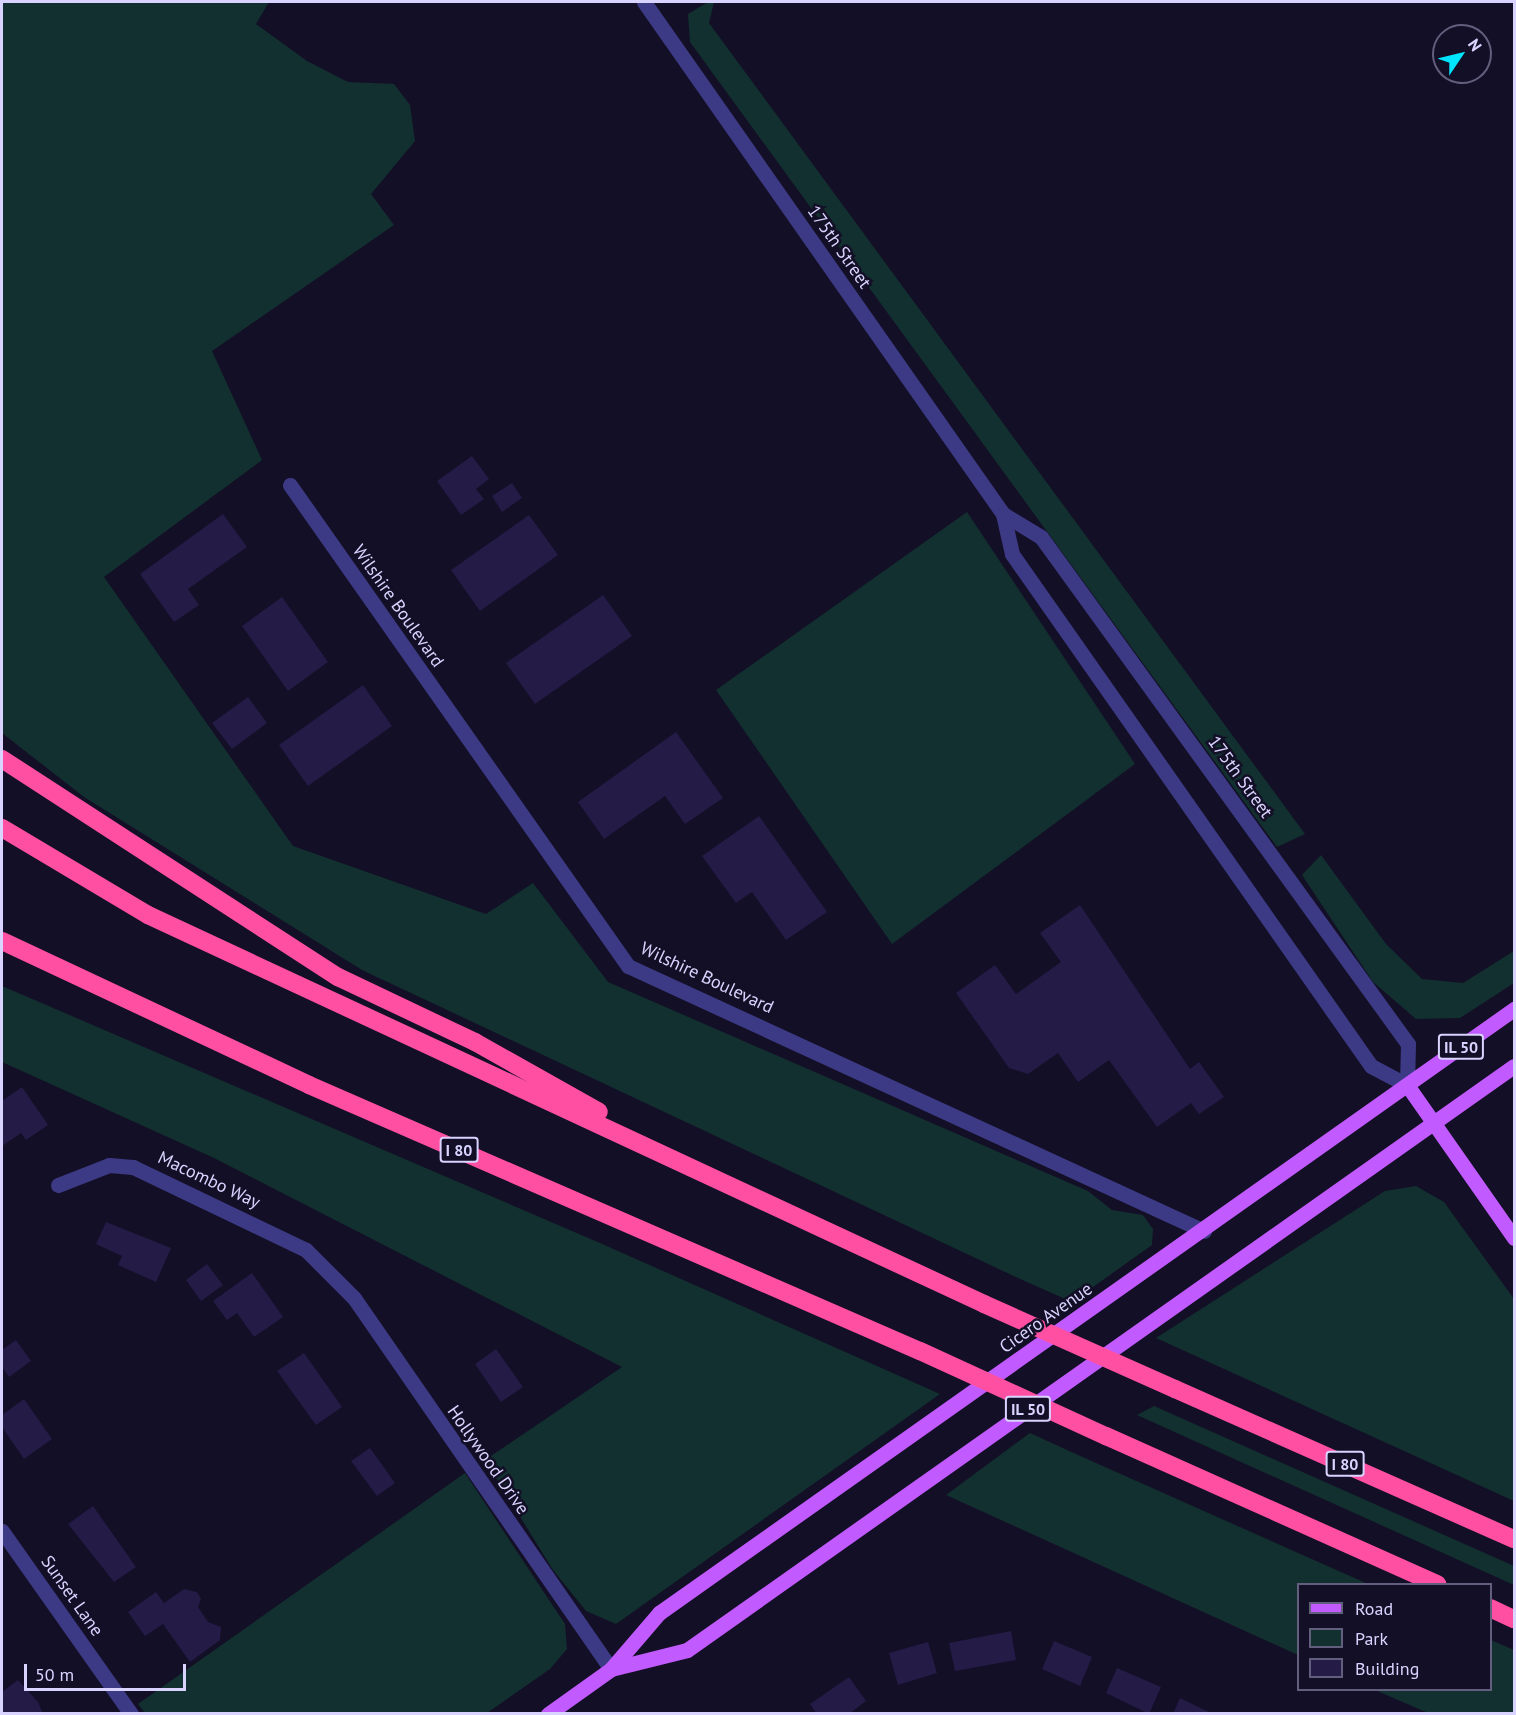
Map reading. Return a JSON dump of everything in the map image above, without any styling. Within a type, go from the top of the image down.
[{"type":"highway","points":[[2,759],[338,977],[475,1042],[723,1181]]},
{"type":"highway","name":"I 80","points":[[2,828],[148,915],[984,1304],[1515,1539]]},
{"type":"highway","name":"I 80","points":[[2,941],[309,1085],[920,1351],[1435,1583]]},
{"type":"highway","points":[[1492,1608],[1515,1619]]},
{"type":"main road","name":"Cicero Avenue","points":[[548,1713],[611,1669],[659,1613],[1204,1231],[1515,1009]]},
{"type":"main road","name":"Cicero Avenue","points":[[611,1669],[687,1650],[1515,1066]]},
{"type":"main road","name":"175th Street","points":[[1407,1085],[1515,1238]]},
{"type":"street","name":"175th Street","points":[[644,2],[1003,514],[1012,554],[1371,1066],[1407,1085],[1408,1044],[1041,537],[1003,514]]},
{"type":"street","name":"Wilshire Boulevard","points":[[290,485],[628,966],[1204,1231]]},
{"type":"street","name":"Macombo Way","points":[[58,1185],[100,1167],[133,1167],[276,1232],[332,1274]]},
{"type":"street","name":"Hollywood Drive","points":[[332,1274],[611,1669]]},
{"type":"street","name":"Sunset Lane","points":[[2,1531],[131,1713]]},
{"type":"green space","points":[[2,2],[269,2],[256,24],[307,61],[348,82],[394,84],[410,105],[415,141],[371,194],[394,225],[212,351],[262,460],[104,577],[293,846],[486,914],[533,883],[608,982],[1088,1191],[1112,1210],[1143,1215],[1153,1229],[1152,1245],[1072,1302],[1018,1278],[362,970],[84,797],[2,733]]},
{"type":"green space","points":[[708,2],[714,2],[709,23],[1305,834],[1277,847],[690,42],[688,14]]},
{"type":"green space","points":[[967,512],[1135,764],[892,944],[716,690]]},
{"type":"green space","points":[[1321,855],[1386,944],[1422,979],[1463,983],[1514,951],[1514,983],[1460,1018],[1416,1019],[1373,982],[1302,875]]},
{"type":"green space","points":[[2,986],[600,1243],[940,1394],[616,1624],[586,1611],[553,1570],[485,1460],[622,1367],[214,1158],[2,1062]]},
{"type":"green space","points":[[1416,1186],[1444,1202],[1514,1299],[1514,1501],[1156,1338],[1385,1191]]},
{"type":"green space","points":[[1154,1406],[1514,1566],[1514,1585],[1137,1415]]},
{"type":"green space","points":[[1030,1433],[1366,1583],[1297,1583],[1297,1655],[946,1495]]},
{"type":"green space","points":[[465,1473],[565,1624],[567,1649],[550,1669],[487,1713],[145,1713],[138,1704]]},
{"type":"green space","points":[[1492,1640],[1514,1650],[1514,1713],[1428,1713],[1377,1691],[1492,1691]]},
{"type":"building","points":[[472,456],[489,479],[476,489],[484,499],[461,515],[437,481]]},
{"type":"building","points":[[512,483],[522,498],[502,512],[492,496]]},
{"type":"building","points":[[223,514],[247,547],[188,589],[199,605],[174,622],[140,574]]},
{"type":"building","points":[[529,515],[558,555],[480,611],[451,570]]},
{"type":"building","points":[[603,595],[632,636],[535,704],[506,663]]},
{"type":"building","points":[[282,597],[328,662],[288,691],[242,626]]},
{"type":"building","points":[[363,685],[392,726],[308,786],[279,745]]},
{"type":"building","points":[[248,697],[267,723],[232,749],[212,723]]},
{"type":"building","points":[[676,732],[723,798],[685,824],[665,796],[604,839],[578,802]]},
{"type":"building","points":[[759,816],[827,912],[786,940],[752,892],[736,903],[702,856]]},
{"type":"building","points":[[1080,905],[1190,1069],[1199,1062],[1224,1097],[1199,1114],[1191,1103],[1157,1127],[1109,1060],[1078,1082],[1058,1053],[1028,1074],[1009,1068],[956,993],[995,965],[1016,994],[1061,962],[1040,933]]},
{"type":"building","points":[[22,1087],[48,1125],[26,1140],[21,1133],[2,1146],[2,1101]]},
{"type":"building","points":[[106,1222],[171,1248],[156,1282],[118,1265],[122,1256],[96,1244]]},
{"type":"building","points":[[207,1264],[223,1285],[201,1301],[186,1280]]},
{"type":"building","points":[[252,1273],[283,1317],[254,1337],[237,1313],[227,1320],[213,1301]]},
{"type":"building","points":[[16,1340],[31,1361],[9,1377],[2,1367],[2,1350]]},
{"type":"building","points":[[496,1349],[523,1387],[501,1402],[475,1364]]},
{"type":"building","points":[[304,1353],[342,1407],[316,1425],[277,1371]]},
{"type":"building","points":[[24,1399],[52,1439],[24,1459],[2,1427],[2,1415]]},
{"type":"building","points":[[370,1448],[395,1483],[377,1496],[351,1461]]},
{"type":"building","points":[[93,1506],[136,1567],[114,1582],[68,1524]]},
{"type":"building","points":[[184,1589],[197,1592],[201,1599],[198,1607],[208,1622],[221,1627],[220,1640],[190,1662],[163,1624],[145,1636],[128,1612],[156,1592],[164,1603]]},
{"type":"building","points":[[1011,1631],[1016,1660],[955,1671],[949,1643]]},
{"type":"building","points":[[1054,1641],[1092,1657],[1080,1686],[1042,1669]]},
{"type":"building","points":[[928,1642],[937,1673],[898,1685],[889,1653]]},
{"type":"building","points":[[1117,1668],[1161,1687],[1149,1714],[1106,1693]]},
{"type":"building","points":[[849,1677],[866,1701],[849,1714],[817,1714],[810,1704]]},
{"type":"building","points":[[18,1680],[38,1702],[43,1714],[2,1714],[2,1692]]},
{"type":"building","points":[[1180,1698],[1213,1714],[1173,1714]]}]
